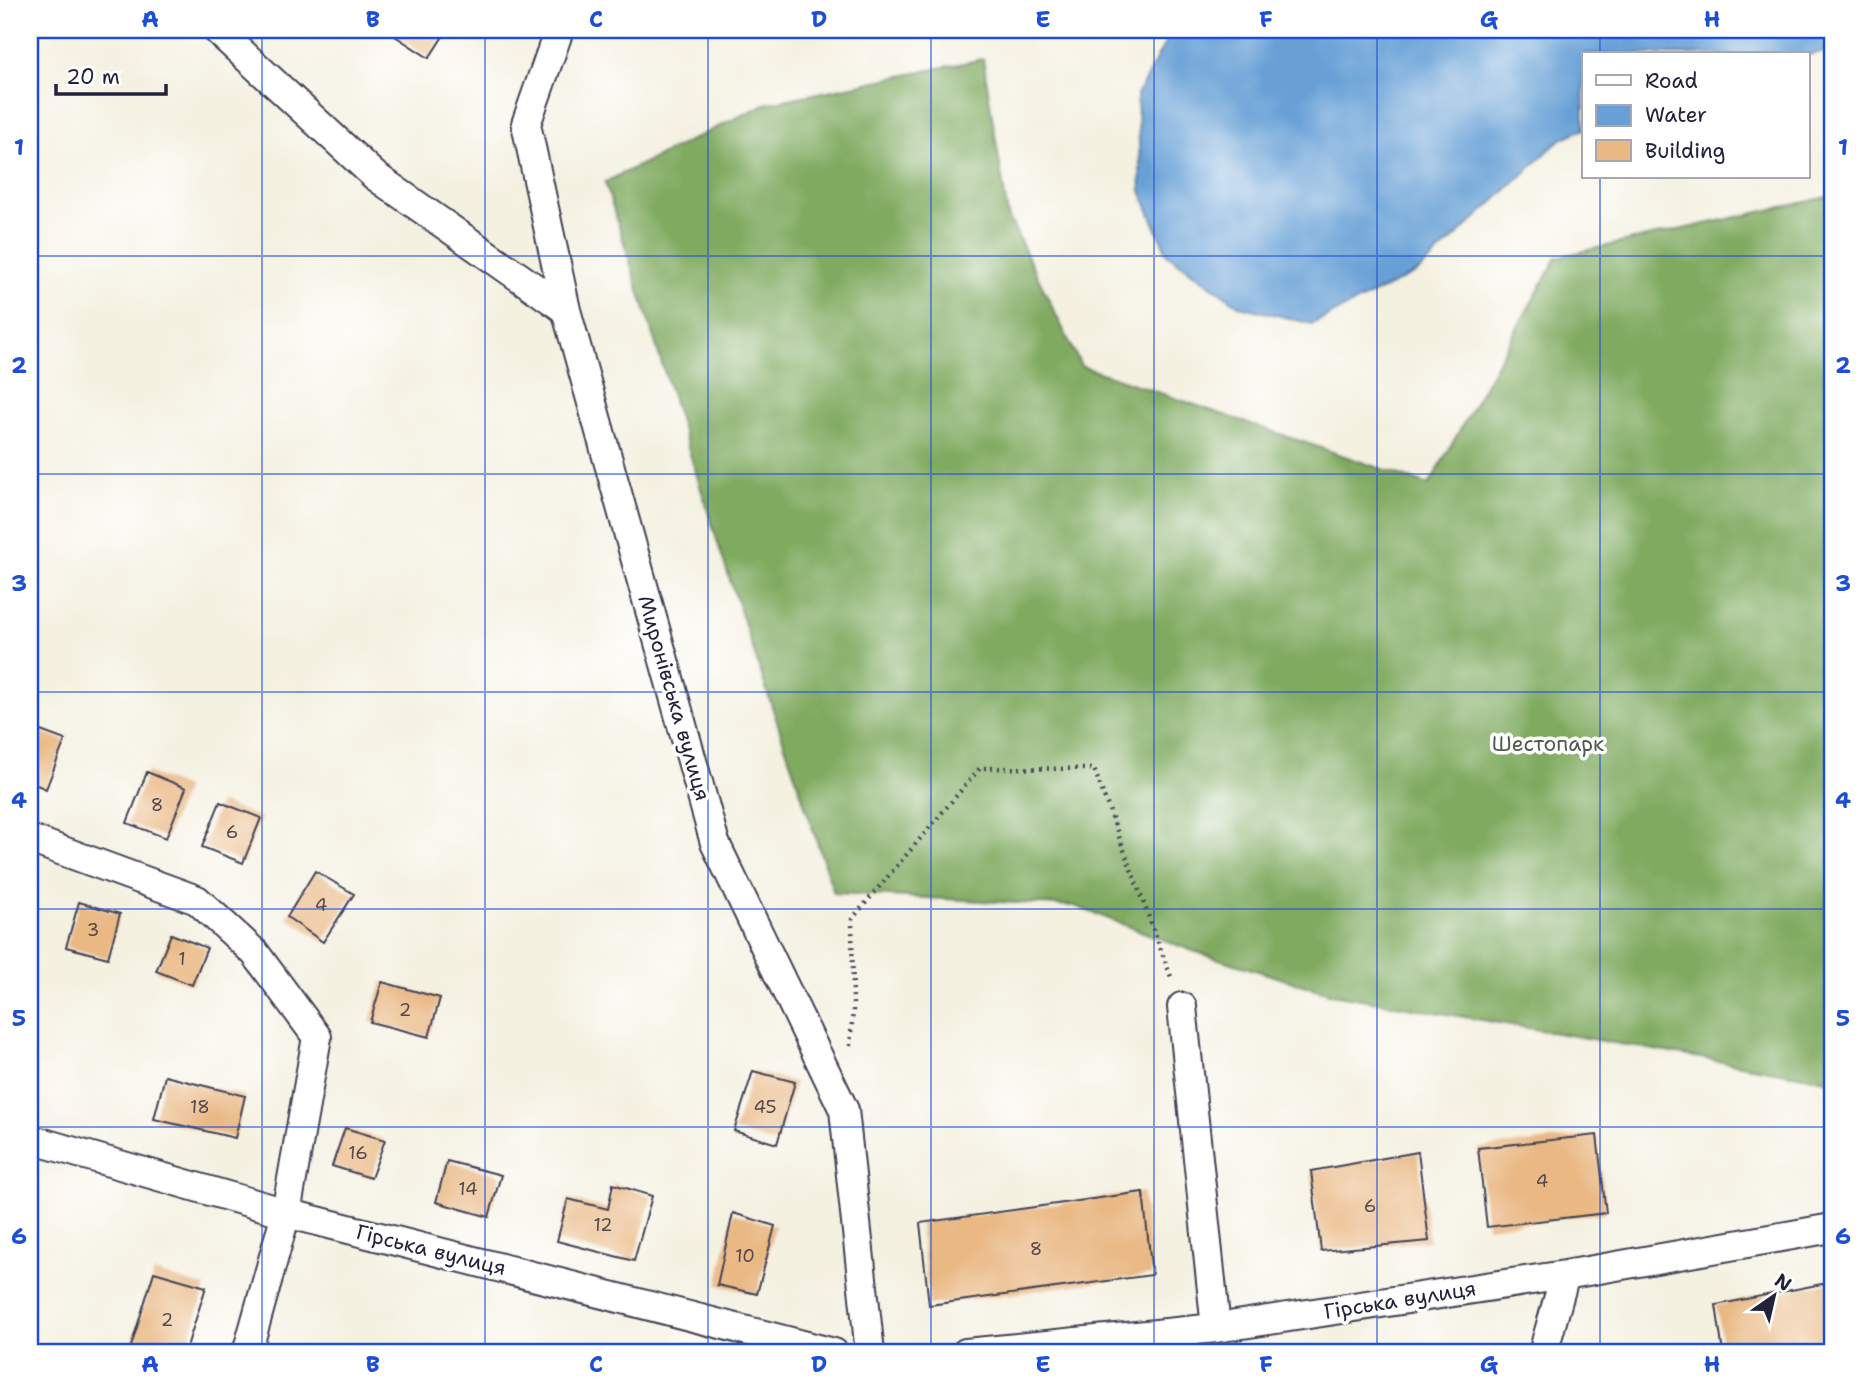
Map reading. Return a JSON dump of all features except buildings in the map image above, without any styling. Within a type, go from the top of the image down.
[{"type":"street","points":[[217,30],[375,176],[566,310]]},
{"type":"street","name":"Миронівська вулиця","points":[[559,30],[526,124],[566,310],[715,843],[844,1110],[870,1353]]},
{"type":"street","points":[[30,839],[197,900],[255,953],[317,1037],[286,1213],[247,1353]]},
{"type":"street","points":[[1182,1007],[1216,1328]]},
{"type":"street","name":"Гірська вулиця","points":[[30,1139],[286,1213],[834,1353]]},
{"type":"street","name":"Гірська вулиця","points":[[966,1353],[1216,1328],[1566,1275],[1832,1228]]},
{"type":"street","points":[[1543,1353],[1566,1275]]},
{"type":"path","points":[[844,1110],[853,1010],[852,919],[981,768],[1094,769],[1182,1007]]},
{"type":"green space","name":"Шестопарк","points":[[983,59],[1008,216],[1081,366],[1429,485],[1557,257],[1832,196],[1832,1081],[1332,994],[1193,951],[1075,906],[834,893],[721,553],[605,182],[765,104]]},
{"type":"water","points":[[1172,30],[1832,30],[1832,50],[1810,55],[1810,52],[1582,52],[1582,130],[1561,139],[1418,272],[1312,324],[1240,306],[1167,254],[1141,191],[1137,95]]}]
